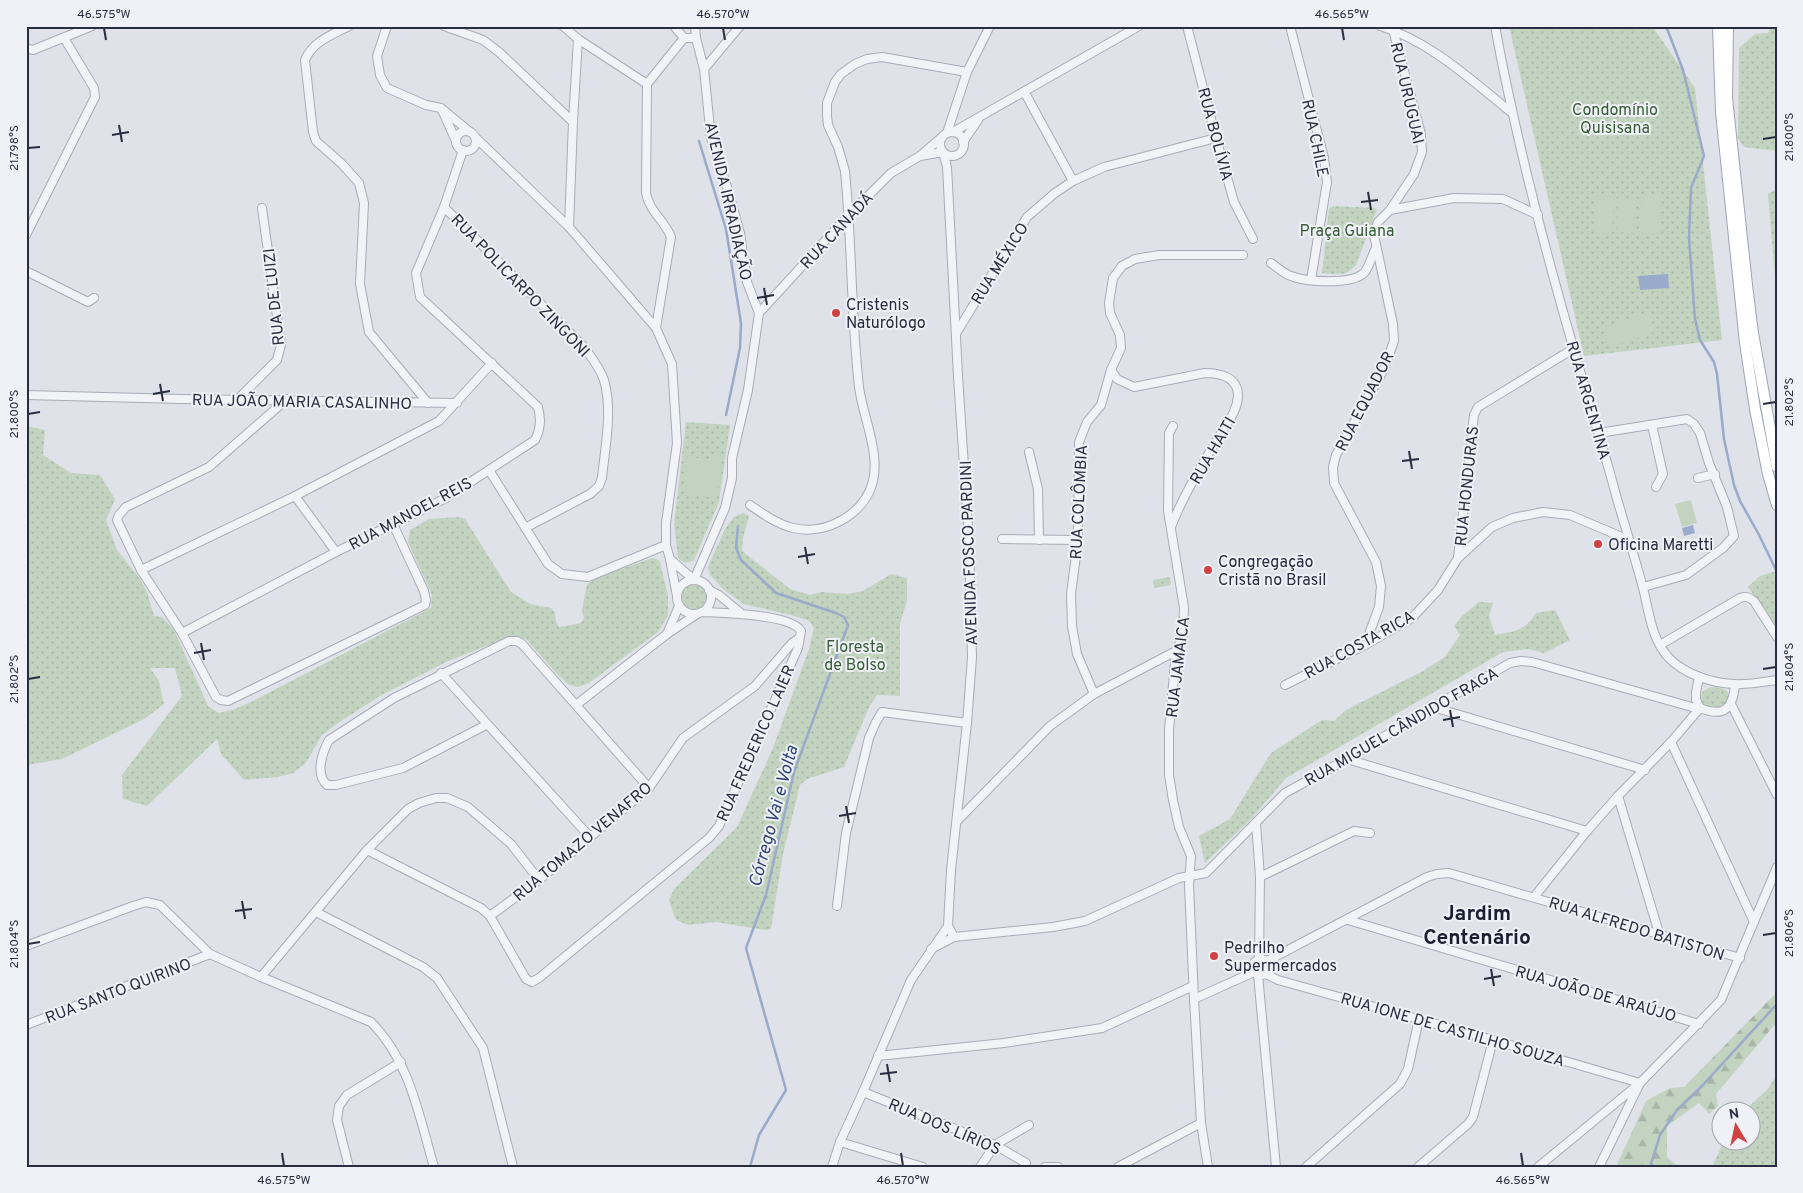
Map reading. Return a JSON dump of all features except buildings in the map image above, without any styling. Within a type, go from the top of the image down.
[{"type":"main road","points":[[1718,26],[1721,112],[1744,343],[1761,437],[1777,505]]},
{"type":"main road","points":[[1728,26],[1727,98],[1747,285],[1753,333],[1777,467]]},
{"type":"street","points":[[26,48],[34,50],[92,26]]},
{"type":"street","points":[[350,26],[316,43],[308,51],[305,60],[313,132],[316,141],[342,164],[358,183],[364,203],[360,284],[369,332],[428,403]]},
{"type":"street","points":[[387,26],[377,56],[380,75],[387,88],[426,105],[441,108],[472,134],[569,227],[656,328],[672,364],[677,443],[666,523],[666,545],[679,606],[687,613],[742,614],[776,619],[793,624],[801,631],[798,639]]},
{"type":"street","points":[[444,26],[483,40],[499,52],[573,122]]},
{"type":"street","points":[[563,26],[578,39],[647,84]]},
{"type":"street","points":[[674,26],[684,38]]},
{"type":"street","name":"AVENIDA IRRADIAÇÃO","points":[[695,26],[704,69],[711,138],[740,233],[747,282],[759,313],[748,390],[732,458],[732,478],[727,500],[701,565],[698,581]]},
{"type":"street","points":[[704,69],[740,26]]},
{"type":"street","points":[[943,152],[940,143],[948,134],[967,72],[990,26]]},
{"type":"street","points":[[920,156],[948,134],[1024,93],[1139,26]]},
{"type":"street","name":"RUA BOLÍVIA","points":[[1187,26],[1234,202],[1253,239]]},
{"type":"street","name":"RUA CHILE","points":[[1290,26],[1324,158],[1327,182],[1311,280]]},
{"type":"street","points":[[1380,26],[1392,28],[1423,45],[1468,77],[1511,112]]},
{"type":"street","name":"RUA ARGENTINA","points":[[1495,26],[1511,112],[1573,349],[1643,587],[1653,630],[1660,645],[1673,662],[1699,677],[1715,682],[1735,684],[1777,680]]},
{"type":"street","name":"RUA URUGUAI","points":[[1390,210],[1414,174],[1422,152],[1421,134],[1392,28]]},
{"type":"street","points":[[26,236],[95,97],[94,88],[64,38]]},
{"type":"street","points":[[684,38],[696,38]]},
{"type":"street","points":[[656,328],[671,237],[668,229],[648,203],[646,193],[647,84],[684,38]]},
{"type":"street","points":[[569,227],[578,39]]},
{"type":"street","points":[[750,505],[777,522],[794,528],[812,529],[827,526],[842,520],[864,502],[874,479],[875,460],[860,390],[845,171],[838,147],[828,125],[827,102],[830,92],[840,74],[867,59],[882,57],[967,72]]},
{"type":"street","points":[[1024,93],[1074,181]]},
{"type":"street","points":[[441,108],[458,146],[463,150],[469,150],[474,146],[472,134]]},
{"type":"street","points":[[947,167],[962,149],[963,142],[979,118]]},
{"type":"street","points":[[456,141],[461,132],[472,134]]},
{"type":"street","points":[[948,134],[960,135],[963,142]]},
{"type":"street","name":"RUA MÉXICO","points":[[956,333],[1027,217],[1055,193],[1074,181],[1104,167],[1216,138]]},
{"type":"street","name":"RUA MANOEL REIS","points":[[182,633],[336,552],[446,498],[535,440],[539,432],[541,416],[538,406],[420,297],[416,273],[444,206],[463,150]]},
{"type":"street","points":[[920,156],[943,152],[950,155],[957,154]]},
{"type":"street","name":"AVENIDA FOSCO PARDINI","points":[[943,152],[947,167],[969,542],[972,657],[951,870],[948,926]]},
{"type":"street","name":"RUA CANADÁ","points":[[759,313],[847,217],[891,173],[920,156]]},
{"type":"street","points":[[1390,210],[1454,198],[1503,200],[1538,215]]},
{"type":"street","name":"RUA POLICARPO ZINGONI","points":[[444,206],[584,347],[596,363],[604,381],[608,408],[602,478],[598,486],[590,494],[526,528]]},
{"type":"street","name":"RUA DE LUIZI","points":[[238,399],[277,360],[281,345],[262,208]]},
{"type":"street","name":"RUA EQUADOR","points":[[1365,645],[1379,607],[1381,586],[1376,562],[1334,483],[1333,467],[1336,455],[1384,368],[1394,340],[1394,324],[1374,235],[1378,222],[1390,210]]},
{"type":"street","points":[[1271,263],[1290,276],[1311,280],[1336,281],[1353,278],[1364,273],[1376,248]]},
{"type":"street","name":"RUA COLÔMBIA","points":[[1094,694],[1077,654],[1072,626],[1072,594],[1078,540],[1079,442],[1086,422],[1101,405],[1111,370],[1121,348],[1120,335],[1110,313],[1110,290],[1113,278],[1122,266],[1134,258],[1159,255],[1244,255]]},
{"type":"street","points":[[26,271],[88,302],[94,298]]},
{"type":"street","name":"RUA HONDURAS","points":[[1458,558],[1474,415],[1478,407],[1573,349]]},
{"type":"street","points":[[141,570],[295,496],[439,421],[492,363]]},
{"type":"street","name":"RUA HAITI","points":[[1111,370],[1116,379],[1134,386],[1205,373],[1216,373],[1229,378],[1236,385],[1238,396],[1235,412],[1219,436],[1179,508],[1172,527]]},
{"type":"street","name":"RUA JOÃO MARIA CASALINHO","points":[[26,395],[457,403]]},
{"type":"street","points":[[287,399],[209,467],[126,507],[117,520],[141,570],[182,633],[216,697],[228,701],[425,605],[424,591],[393,524]]},
{"type":"street","points":[[1599,433],[1686,419],[1694,424],[1700,433],[1709,463],[1727,507],[1734,536],[1723,548],[1686,575],[1643,587]]},
{"type":"street","points":[[1652,425],[1663,474],[1656,487]]},
{"type":"street","name":"RUA JAMAICA","points":[[1173,426],[1169,433],[1168,512],[1172,527],[1184,622],[1183,637],[1176,651],[1170,730],[1169,775],[1172,800],[1179,827],[1191,856],[1189,885],[1193,986],[1201,1123],[1208,1167]]},
{"type":"street","points":[[1029,452],[1038,489],[1039,540]]},
{"type":"street","points":[[489,470],[548,564],[562,574],[588,577],[666,545]]},
{"type":"street","points":[[1698,478],[1715,474]]},
{"type":"street","points":[[295,496],[336,552]]},
{"type":"street","name":"RUA COSTA RICA","points":[[1285,685],[1365,645],[1412,618],[1438,590],[1458,558],[1492,527],[1513,518],[1543,512],[1570,516],[1629,540]]},
{"type":"street","points":[[1002,539],[1078,540]]},
{"type":"street","points":[[670,559],[742,614]]},
{"type":"street","points":[[676,596],[680,586],[689,581],[698,581]]},
{"type":"street","points":[[576,705],[667,634],[700,613],[709,605],[709,590]]},
{"type":"street","points":[[1660,645],[1745,596],[1750,597],[1754,601],[1777,637]]},
{"type":"street","points":[[667,634],[679,606]]},
{"type":"street","name":"RUA FREDERICO LAIER","points":[[490,916],[526,979],[532,982],[709,838],[719,826],[798,648],[798,639]]},
{"type":"street","name":"RUA TOMAZO VENAFRO","points":[[490,916],[539,880],[649,788],[683,738],[755,686],[792,643],[798,639]]},
{"type":"street","points":[[486,725],[403,768],[336,785],[327,785],[322,780],[320,771],[324,749],[329,740],[394,698],[441,673],[509,641],[517,641],[522,644],[649,788]]},
{"type":"street","points":[[957,821],[1050,726],[1094,694],[1176,651]]},
{"type":"street","name":"RUA MIGUEL CÂNDIDO FRAGA","points":[[954,937],[1053,927],[1085,921],[1179,878],[1206,873],[1285,793],[1347,759],[1504,666],[1521,661],[1541,665],[1706,711],[1721,712],[1731,704]]},
{"type":"street","points":[[441,673],[486,725],[590,837]]},
{"type":"street","points":[[1534,897],[1587,831],[1671,742],[1699,708],[1696,692],[1699,677]]},
{"type":"street","points":[[1735,684],[1731,704],[1777,796]]},
{"type":"street","points":[[1433,707],[1645,770]]},
{"type":"street","points":[[837,906],[846,833],[869,738],[882,712],[967,723]]},
{"type":"street","points":[[1671,742],[1754,922]]},
{"type":"street","points":[[1347,759],[1587,831]]},
{"type":"street","points":[[1618,796],[1659,933]]},
{"type":"street","points":[[261,977],[367,850],[408,809],[420,803],[436,798],[447,798],[468,807],[511,844],[539,880]]},
{"type":"street","points":[[1194,999],[1259,973],[1270,966],[1263,960],[1256,823]]},
{"type":"street","points":[[1260,877],[1354,831],[1370,833]]},
{"type":"street","points":[[367,850],[481,908],[490,916]]},
{"type":"street","points":[[1538,1167],[1640,1084],[1721,1000],[1777,867]]},
{"type":"street","name":"RUA ALFREDO BATISTON","points":[[1263,960],[1348,920],[1426,877],[1449,873],[1740,958]]},
{"type":"street","points":[[26,946],[146,902],[160,905],[210,954],[371,1022],[382,1033],[400,1062],[412,1090],[434,1167]]},
{"type":"street","points":[[316,912],[423,967],[437,978],[483,1048],[513,1167]]},
{"type":"street","name":"RUA JOÃO DE ARAÚJO","points":[[1348,920],[1699,1024]]},
{"type":"street","points":[[832,1167],[840,1142],[912,980],[932,949],[948,926],[954,937],[932,949]]},
{"type":"street","name":"RUA SANTO QUIRINO","points":[[26,1025],[210,954]]},
{"type":"street","points":[[1263,960],[1253,964],[1259,973],[1276,1167]]},
{"type":"street","name":"RUA IONE DE CASTILHO SOUZA","points":[[1259,973],[1640,1084]]},
{"type":"street","points":[[878,1056],[1004,1043],[1102,1028],[1193,986]]},
{"type":"street","points":[[1306,1167],[1400,1084],[1408,1069],[1419,1019]]},
{"type":"street","points":[[1418,1167],[1468,1124],[1473,1116],[1493,1040]]},
{"type":"street","points":[[350,1167],[337,1120],[339,1106],[347,1095],[400,1062]]},
{"type":"street","points":[[1599,1167],[1640,1084]]},
{"type":"street","name":"RUA DOS LÍRIOS","points":[[863,1092],[995,1145],[1026,1163]]},
{"type":"street","points":[[1118,1167],[1201,1123]]},
{"type":"street","points":[[980,1167],[995,1145],[1029,1125]]},
{"type":"street","points":[[840,1142],[923,1167]]},
{"type":"street","points":[[1045,1167],[1058,1167]]},
{"type":"green space","name":"Condomínio Quisisana","points":[[1509,26],[1652,26],[1695,88],[1722,340],[1584,356]]},
{"type":"green space","points":[[1771,26],[1777,26],[1777,151],[1744,147],[1738,138],[1739,48],[1755,34],[1768,33]]},
{"type":"green space","points":[[1777,189],[1777,300],[1768,194]]},
{"type":"green space","points":[[1642,194],[1662,195],[1661,234],[1641,233]]},
{"type":"green space","points":[[1596,197],[1614,197],[1612,234],[1594,233]]},
{"type":"green space","points":[[1618,198],[1636,198],[1635,233],[1617,232]]},
{"type":"green space","name":"Praça Guiana","points":[[1333,206],[1375,208],[1377,210],[1356,265],[1341,274],[1322,273],[1329,209]]},
{"type":"green space","points":[[1649,313],[1655,332],[1609,348],[1603,328]]},
{"type":"green space","points":[[686,422],[730,425],[719,502],[694,560],[684,562],[678,558],[674,524]]},
{"type":"green space","points":[[26,426],[45,430],[43,455],[71,473],[100,475],[115,499],[106,520],[117,550],[140,579],[147,592],[154,616],[162,617],[174,630],[208,706],[219,713],[251,702],[431,608],[432,595],[408,542],[410,530],[429,519],[459,517],[465,519],[511,592],[530,604],[551,608],[555,612],[556,622],[559,627],[581,623],[584,618],[582,610],[587,584],[599,577],[652,558],[660,562],[668,596],[668,615],[658,632],[589,683],[578,687],[569,685],[527,640],[517,636],[506,638],[446,662],[380,696],[322,735],[305,764],[293,773],[278,777],[244,780],[221,754],[217,739],[147,806],[123,799],[122,775],[182,696],[175,668],[150,668],[159,681],[164,704],[144,719],[62,759],[26,765]]},
{"type":"green space","points":[[711,454],[718,455],[720,461],[717,498],[684,495],[687,457],[710,459]]},
{"type":"green space","points":[[1691,500],[1697,523],[1682,527],[1675,504]]},
{"type":"green space","name":"Floresta de Bolso","points":[[743,513],[749,516],[743,538],[742,551],[790,589],[810,595],[821,592],[848,594],[863,591],[891,574],[907,578],[907,600],[900,624],[900,696],[877,695],[869,707],[844,767],[807,779],[800,785],[783,854],[771,929],[765,930],[716,922],[688,925],[676,920],[669,901],[674,889],[737,827],[773,748],[809,649],[814,628],[809,621],[795,616],[744,604],[723,589],[710,575],[708,567],[725,529],[734,517]]},
{"type":"green space","points":[[1777,571],[1777,628],[1748,587],[1760,576]]},
{"type":"green space","points":[[1170,577],[1171,585],[1154,588],[1153,580]]},
{"type":"green space","points":[[689,585],[699,585],[706,592],[706,602],[699,609],[689,609],[682,602],[682,592]]},
{"type":"green space","points":[[1479,602],[1493,603],[1489,616],[1495,635],[1518,630],[1527,624],[1536,613],[1555,610],[1570,640],[1544,653],[1529,649],[1503,652],[1286,778],[1252,818],[1205,863],[1199,836],[1230,819],[1271,753],[1322,720],[1334,721],[1346,710],[1423,671],[1445,657],[1460,635],[1454,626],[1461,617]]},
{"type":"green space","points":[[1711,687],[1720,688],[1727,692],[1727,703],[1713,708],[1706,706],[1700,701],[1703,691]]},
{"type":"green space","points":[[1777,992],[1777,1022],[1716,1094],[1717,1100],[1710,1100],[1710,1113],[1699,1103],[1667,1126],[1667,1157],[1678,1167],[1616,1167],[1646,1101],[1670,1088],[1684,1087]]},
{"type":"green space","points":[[1777,1075],[1777,1167],[1712,1167],[1720,1150],[1760,1150],[1760,1100],[1756,1100],[1767,1090]]},
{"type":"water","points":[[1668,274],[1669,288],[1640,290],[1638,276]]},
{"type":"water","points":[[1693,525],[1695,533],[1684,536],[1682,528]]},
{"type":"waterway","points":[[1666,26],[1683,70],[1704,156],[1691,188],[1689,238],[1695,319],[1700,340],[1714,362],[1717,374],[1724,439],[1734,485],[1740,501],[1777,572]]},
{"type":"waterway","points":[[699,141],[726,229],[741,323],[740,348],[726,415]]},
{"type":"waterway","name":"Córrego Vai e Volta","points":[[738,526],[736,548],[741,560],[776,593],[836,613],[844,617],[848,625],[794,772],[766,895],[746,948],[786,1090],[759,1135],[750,1167]]},
{"type":"waterway","points":[[1652,1167],[1651,1164],[1660,1135],[1677,1110],[1702,1086],[1777,1004]]},
{"type":"place","name":"Cristenis Naturólogo","points":[[836,313]]},
{"type":"place","name":"Oficina Maretti","points":[[1598,544]]},
{"type":"place","name":"Congregação Cristã no Brasil","points":[[1208,570]]},
{"type":"place","name":"Pedrilho Supermercados","points":[[1214,956]]},
{"type":"district","name":"Jardim Centenário","points":[[1477,925]]}]
